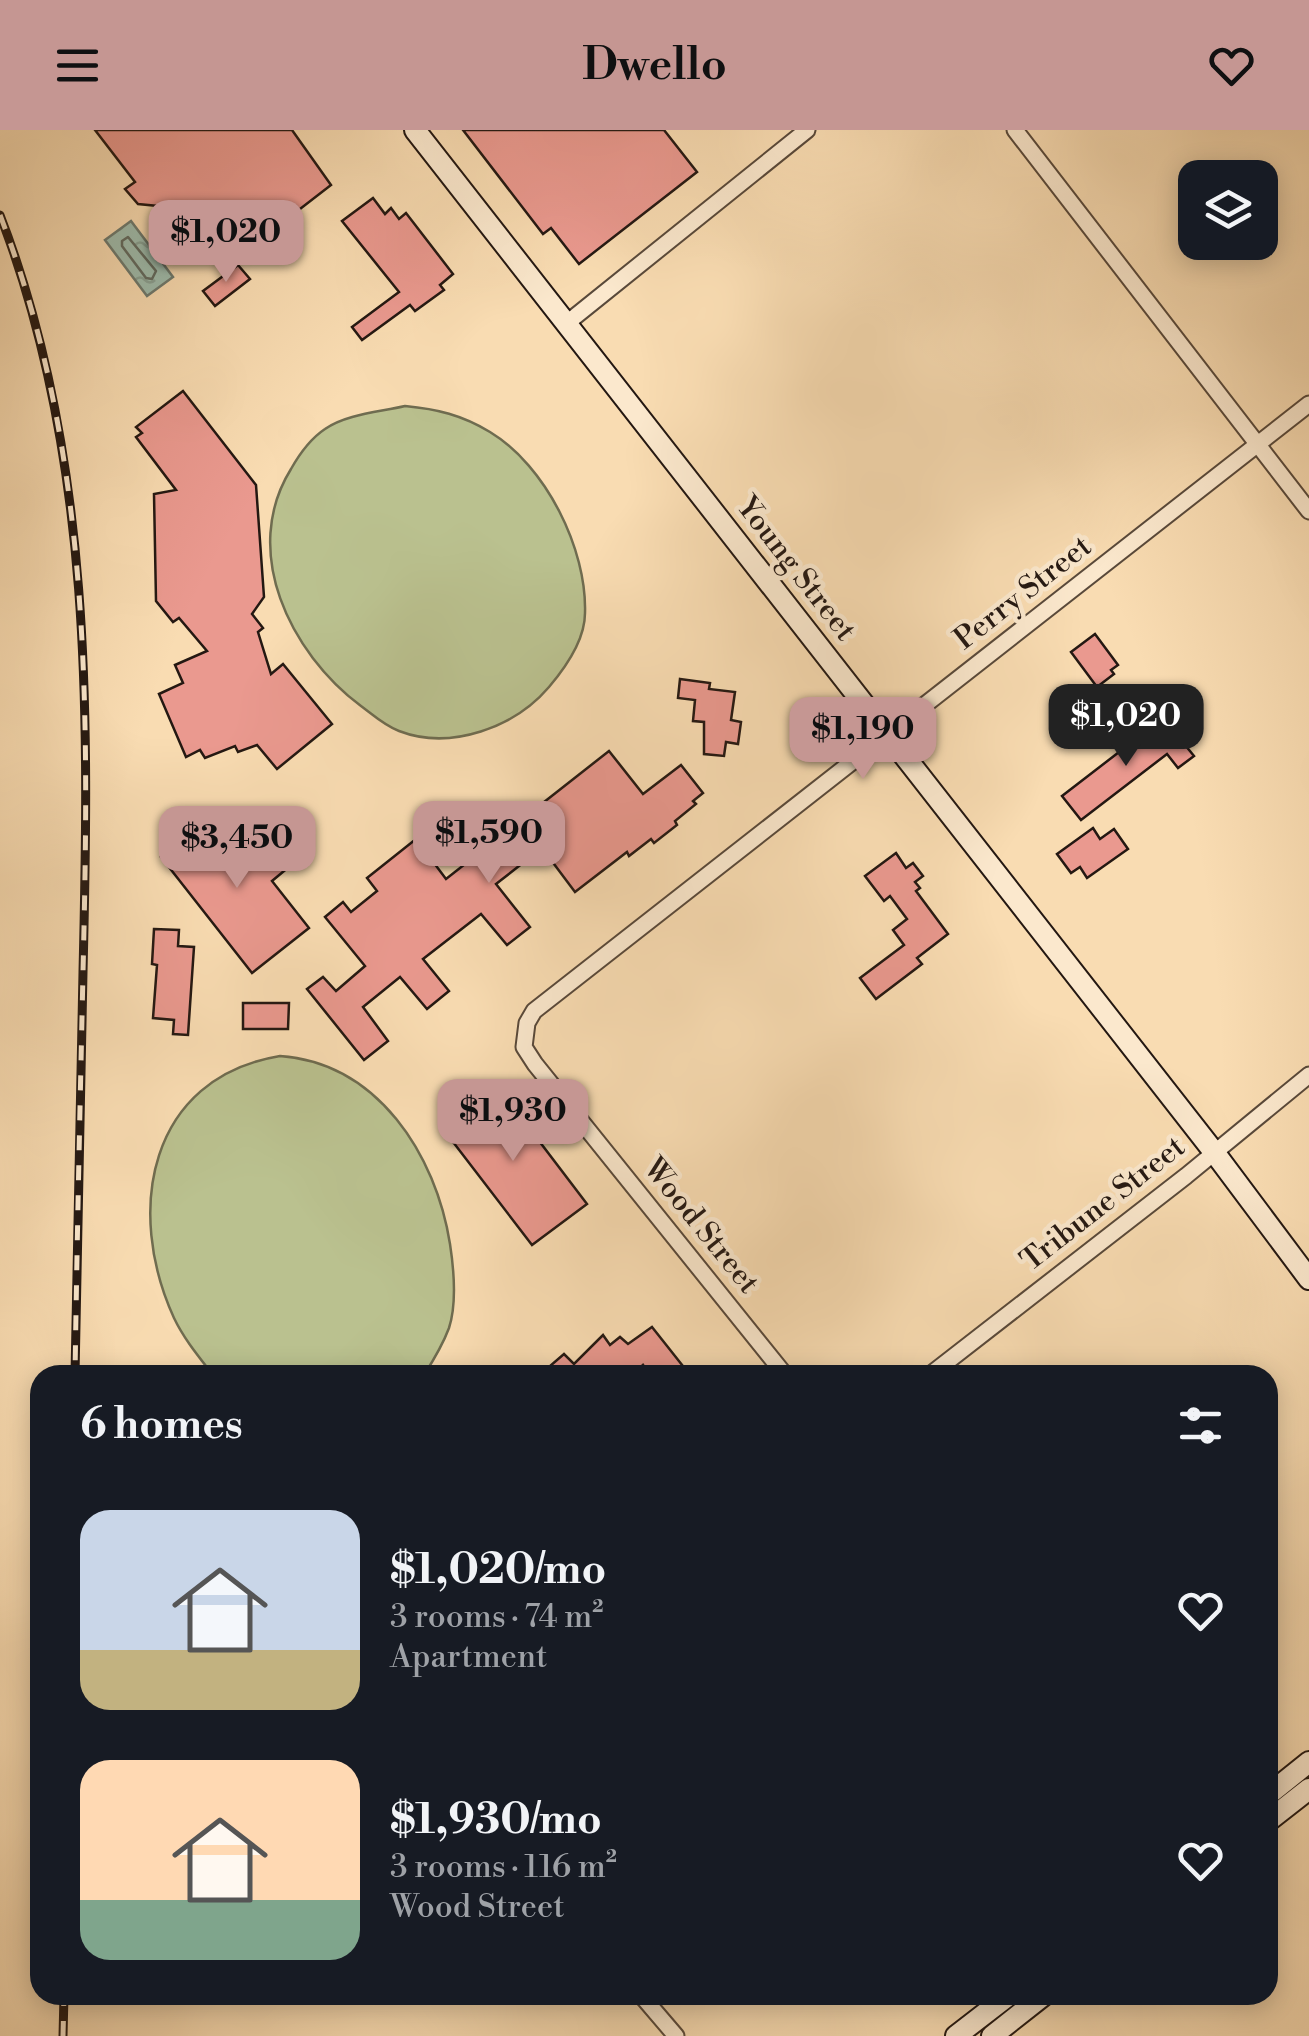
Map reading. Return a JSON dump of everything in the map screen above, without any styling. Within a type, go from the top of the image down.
[{"type":"main road","name":"Young Street","points":[[414,132],[1214,1152],[1309,1279]]},
{"type":"main road","points":[[1278,1786],[1309,1762]]},
{"type":"main road","points":[[1278,1814],[1309,1789]]},
{"type":"main road","points":[[956,2036],[996,2005]]},
{"type":"main road","points":[[992,2036],[1031,2005]]},
{"type":"street","points":[[567,323],[807,130]]},
{"type":"street","points":[[1015,130],[1309,511]]},
{"type":"street","name":"Perry Street","points":[[535,1064],[524,1047],[524,1034],[534,1011],[1309,404]]},
{"type":"street","name":"Wood Street","points":[[535,1064],[778,1365]]},
{"type":"street","name":"Tribune Street","points":[[943,1365],[1309,1075]]},
{"type":"street","points":[[650,2005],[676,2036]]},
{"type":"green space","points":[[405,406],[469,421],[510,447],[545,487],[571,537],[579,562],[584,623],[568,662],[549,687],[519,714],[481,732],[440,738],[419,736],[394,729],[375,717],[313,658],[280,598],[272,566],[270,533],[276,501],[306,447],[325,429],[343,420]]},
{"type":"green space","points":[[280,1056],[315,1062],[346,1076],[373,1095],[416,1147],[443,1211],[454,1275],[452,1318],[430,1365],[205,1365],[187,1341],[159,1277],[151,1235],[151,1194],[159,1155],[176,1120],[201,1091],[236,1069]]},
{"type":"water","points":[[131,221],[173,277],[147,296],[105,240]]},
{"type":"building","points":[[95,130],[292,130],[331,185],[278,226],[264,208],[199,258],[158,206],[138,204],[125,189],[135,182]]},
{"type":"building","points":[[463,130],[664,130],[697,172],[579,264],[551,228],[543,234]]},
{"type":"building","points":[[373,198],[385,214],[391,208],[399,219],[406,213],[453,274],[440,285],[444,290],[415,311],[410,305],[362,340],[352,327],[399,292],[342,221]]},
{"type":"building","points":[[238,265],[250,279],[215,306],[203,291]]},
{"type":"building","points":[[183,391],[256,485],[264,597],[252,614],[263,628],[258,632],[271,674],[283,664],[332,724],[277,769],[257,745],[238,752],[235,746],[205,758],[200,750],[186,757],[159,694],[183,683],[175,665],[207,651],[179,618],[173,622],[156,601],[154,494],[176,490],[136,437],[142,433],[136,427]]},
{"type":"building","points":[[1095,634],[1118,665],[1111,670],[1114,674],[1097,687],[1071,652]]},
{"type":"building","points":[[680,679],[710,683],[709,689],[735,692],[731,720],[741,722],[738,744],[726,742],[724,756],[704,754],[704,722],[693,721],[695,700],[678,698]]},
{"type":"building","points":[[1158,722],[1167,733],[1172,729],[1194,756],[1178,768],[1167,754],[1081,820],[1062,796]]},
{"type":"building","points":[[609,751],[643,794],[681,765],[703,793],[675,821],[677,825],[654,843],[651,839],[629,856],[627,852],[575,892],[542,848],[496,884],[530,927],[507,945],[481,914],[423,959],[449,991],[427,1009],[400,977],[363,1007],[388,1041],[364,1060],[307,989],[323,977],[336,991],[365,966],[325,917],[343,902],[351,912],[377,891],[367,878],[416,839],[446,879]]},
{"type":"building","points":[[219,812],[254,857],[273,843],[290,866],[272,881],[309,928],[252,973],[161,857]]},
{"type":"building","points":[[1093,828],[1100,839],[1114,829],[1128,849],[1087,878],[1080,867],[1071,873],[1057,854]]},
{"type":"building","points":[[896,853],[906,868],[913,863],[923,876],[915,882],[920,888],[916,891],[948,934],[917,958],[922,964],[876,999],[860,978],[904,945],[893,930],[907,919],[890,896],[884,901],[865,876]]},
{"type":"building","points":[[154,929],[179,930],[178,946],[194,947],[188,1035],[173,1034],[174,1020],[153,1018],[157,965],[152,964]]},
{"type":"building","points":[[243,1003],[289,1003],[288,1029],[243,1029]]},
{"type":"building","points":[[495,1083],[587,1204],[532,1245],[440,1125]]},
{"type":"building","points":[[652,1327],[682,1365],[551,1365],[564,1354],[574,1364],[603,1335],[610,1345],[620,1337],[628,1344]]},
{"type":"railway","points":[[0,215],[31,306],[53,399],[79,589],[86,781],[75,1365]]},
{"type":"railway","points":[[63,2036],[64,2005]]}]
